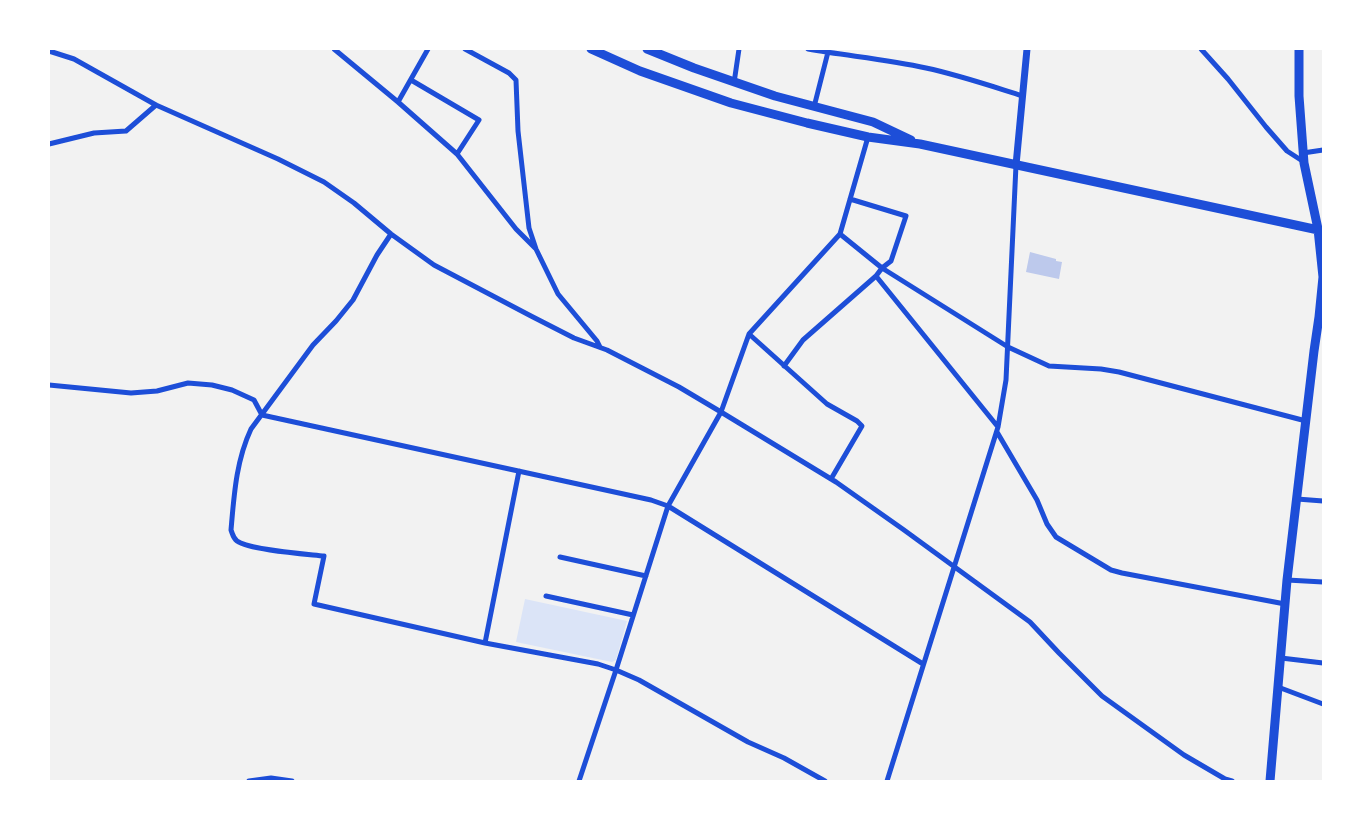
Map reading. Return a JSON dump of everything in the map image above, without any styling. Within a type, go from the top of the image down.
[{"type":"main road","points":[[592,49],[640,71],[731,103],[798,121],[868,137],[920,144],[1320,230]]},
{"type":"main road","points":[[647,49],[775,96],[873,122],[920,144]]},
{"type":"main road","points":[[1270,781],[1287,580],[1323,278],[1320,230],[1304,163],[1299,96],[1299,49]]},
{"type":"street","points":[[334,49],[457,154],[516,229],[536,249]]},
{"type":"street","points":[[398,102],[428,49]]},
{"type":"street","points":[[465,49],[509,73],[516,80],[518,131],[529,228],[536,249],[558,294],[600,347]]},
{"type":"street","points":[[734,82],[740,49]]},
{"type":"street","points":[[808,49],[828,52],[847,51],[943,72],[1023,96]]},
{"type":"street","points":[[887,781],[998,429],[1008,347],[1016,165],[1027,49]]},
{"type":"street","points":[[1201,49],[1287,151],[1304,163]]},
{"type":"street","points":[[49,51],[74,59],[156,105],[278,159],[324,182],[434,265],[574,338],[607,350],[679,387],[721,412],[831,480],[904,530],[1030,622],[1102,696],[1184,755],[1225,779],[1232,781]]},
{"type":"street","points":[[814,107],[828,52]]},
{"type":"street","points":[[411,80],[479,120],[457,154]]},
{"type":"street","points":[[49,144],[94,134],[126,131],[156,105]]},
{"type":"street","points":[[579,781],[668,506],[721,412],[749,334],[840,234],[868,137]]},
{"type":"street","points":[[1304,153],[1323,150]]},
{"type":"street","points":[[784,366],[803,340],[891,261],[906,216],[850,199]]},
{"type":"street","points":[[391,234],[377,255],[353,300],[313,345],[251,429],[245,443],[235,490],[233,536],[239,542],[251,546],[324,556],[314,604],[485,643],[598,664],[616,670],[656,689],[748,742],[784,758],[825,781]]},
{"type":"street","points":[[840,234],[882,268],[1008,347],[1049,366],[1119,372],[1306,421]]},
{"type":"street","points":[[876,276],[998,429],[1037,500],[1050,529],[1056,537],[1111,570],[1285,604]]},
{"type":"street","points":[[749,334],[827,404],[857,421],[862,426],[831,480]]},
{"type":"street","points":[[49,385],[131,392],[157,390],[188,383],[212,385],[232,390],[254,400],[262,415],[651,500],[668,506],[923,664]]},
{"type":"street","points":[[485,643],[519,471]]},
{"type":"street","points":[[1297,500],[1323,501]]},
{"type":"street","points":[[560,556],[646,576]]},
{"type":"street","points":[[1287,580],[1323,582]]},
{"type":"street","points":[[546,596],[633,615]]},
{"type":"street","points":[[1281,658],[1323,663]]},
{"type":"street","points":[[1278,687],[1323,704]]},
{"type":"street","points":[[249,781],[271,778],[292,781]]},
{"type":"shaded area","points":[[525,599],[627,621],[616,660],[612,662],[516,642]]},
{"type":"building","points":[[1030,252],[1062,262],[1059,279],[1026,272]]}]
